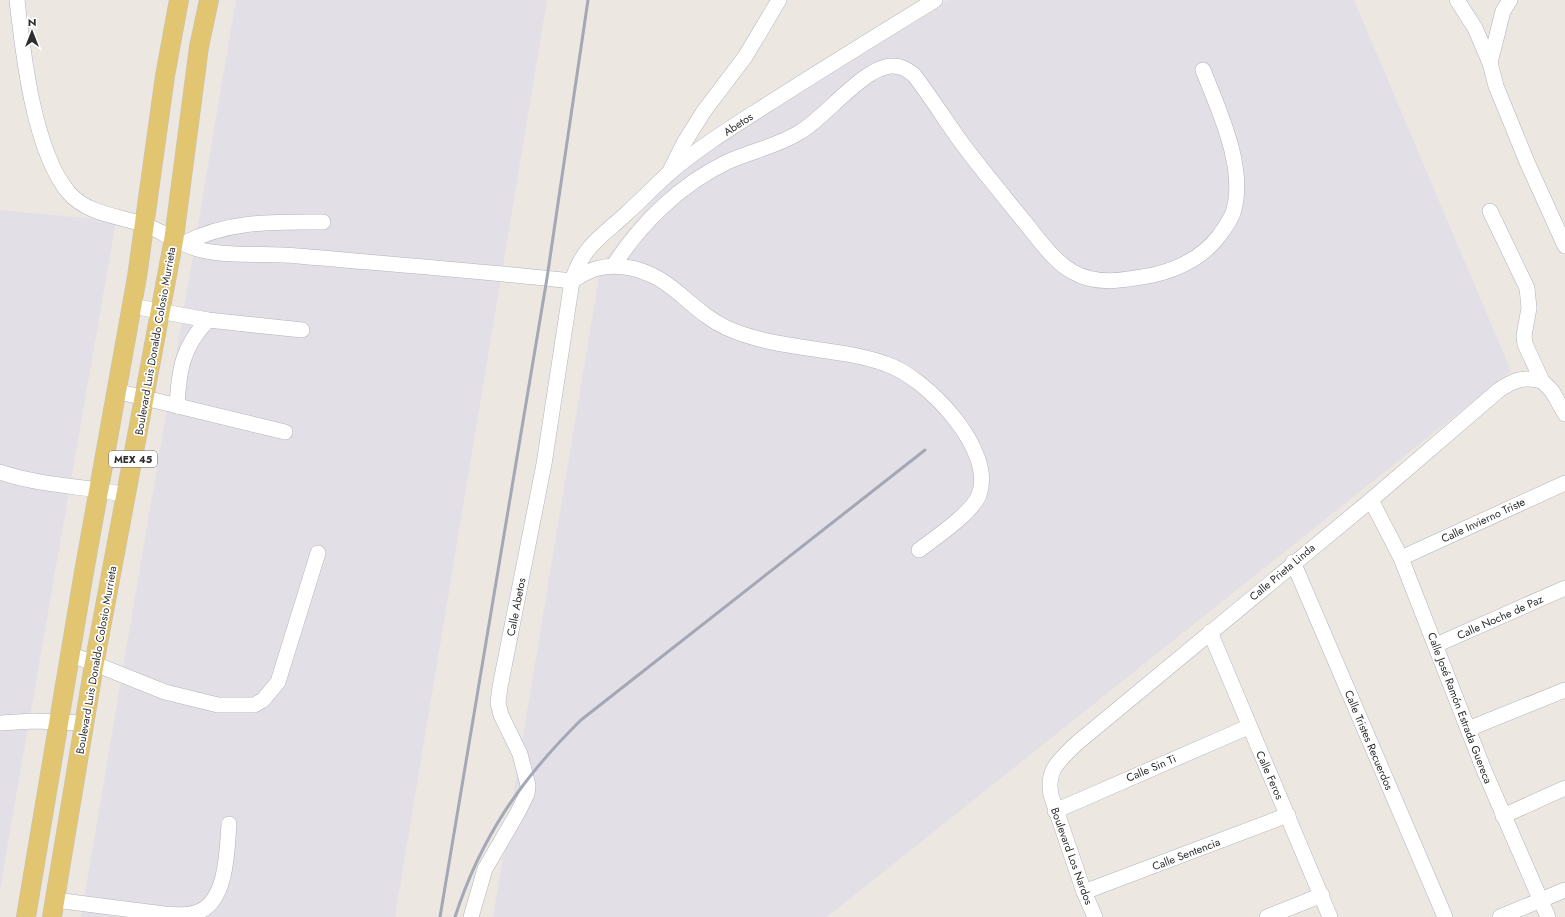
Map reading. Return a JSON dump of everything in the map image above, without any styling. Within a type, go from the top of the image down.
[{"type":"main road","name":"MEX 45","points":[[26,917],[58,721],[146,225],[165,76],[179,0]]},
{"type":"main road","name":"Boulevard Luis Donaldo Colosio Murrieta","points":[[54,908],[94,665],[160,312],[179,241],[200,47],[209,0]]},
{"type":"street","points":[[17,0],[21,35],[35,111],[45,149],[58,180],[70,195],[80,204],[146,225],[201,250],[289,255],[572,280],[596,267],[614,265],[644,270],[656,275],[710,318],[727,328],[778,344],[855,356],[887,364],[903,371],[922,385],[961,426],[971,444],[981,472],[979,496],[971,507],[956,521],[919,550]]},
{"type":"street","points":[[669,174],[684,143],[696,124],[745,58],[779,0]]},
{"type":"street","name":"Abetos","points":[[572,280],[577,264],[588,248],[669,174],[723,134],[835,61],[935,0]]},
{"type":"street","points":[[1457,0],[1475,28],[1490,63],[1496,86],[1527,162],[1565,246]]},
{"type":"street","points":[[1490,63],[1501,18],[1510,0]]},
{"type":"street","points":[[614,265],[628,244],[677,195],[692,183],[728,162],[800,133],[816,122],[862,79],[891,66],[903,67],[914,75],[987,176],[1057,260],[1072,272],[1094,280],[1110,281],[1134,279],[1166,272],[1187,264],[1213,244],[1233,213],[1236,185],[1234,162],[1226,131],[1203,70]]},
{"type":"street","points":[[1490,211],[1527,288],[1529,308],[1524,336],[1525,344],[1542,381],[1552,391],[1565,414]]},
{"type":"street","points":[[179,241],[248,223],[323,222]]},
{"type":"street","name":"Calle Abetos","points":[[472,917],[485,870],[527,794],[528,785],[520,754],[501,715],[498,703],[544,464],[572,280]]},
{"type":"street","points":[[132,306],[208,320],[302,330]]},
{"type":"street","points":[[177,406],[180,379],[186,349],[196,332],[208,320]]},
{"type":"street","name":"Calle Prieta Linda","points":[[1051,795],[1049,778],[1052,770],[1077,743],[1293,562],[1370,500],[1499,390],[1522,378],[1531,378],[1542,381]]},
{"type":"street","points":[[116,391],[285,432]]},
{"type":"street","points":[[0,472],[15,477],[99,489],[127,495]]},
{"type":"street","points":[[0,486],[15,477]]},
{"type":"street","name":"Calle Invierno Triste","points":[[1401,558],[1565,483]]},
{"type":"street","name":"Calle José Ramón Estrada Guereca","points":[[1370,500],[1401,558],[1503,816],[1548,917]]},
{"type":"street","points":[[70,654],[94,665],[165,692],[218,705],[254,705],[263,700],[278,682],[318,553]]},
{"type":"street","name":"Calle Tristes Recuerdos","points":[[1293,562],[1445,917]]},
{"type":"street","name":"Calle Noche de Paz","points":[[1436,645],[1565,588]]},
{"type":"street","name":"Calle Feros","points":[[1210,632],[1248,727],[1288,815],[1330,917]]},
{"type":"street","points":[[1468,729],[1565,690]]},
{"type":"street","points":[[0,723],[58,721],[84,723]]},
{"type":"street","name":"Calle Sin Ti","points":[[1055,811],[1248,727]]},
{"type":"street","points":[[1503,816],[1565,788]]},
{"type":"street","name":"Boulevard Los Nardos","points":[[1051,795],[1055,811],[1084,892],[1095,917]]},
{"type":"street","name":"Calle Sentencia","points":[[1084,892],[1288,815]]},
{"type":"street","points":[[54,908],[177,915],[200,912],[213,901],[218,893],[226,858],[229,824]]},
{"type":"street","points":[[1500,917],[1565,890]]},
{"type":"street","points":[[1268,917],[1322,895]]},
{"type":"shaded area","points":[[236,0],[547,0],[395,917],[81,917]]},
{"type":"shaded area","points":[[948,0],[1354,0],[1511,371],[827,917],[493,917],[601,265],[678,167]]},
{"type":"shaded area","points":[[0,210],[116,221],[0,889]]},
{"type":"railway","points":[[440,917],[547,278],[588,0]]},
{"type":"railway","points":[[455,917],[465,888],[477,861],[490,835],[505,811],[540,764],[581,720],[925,450]]}]
